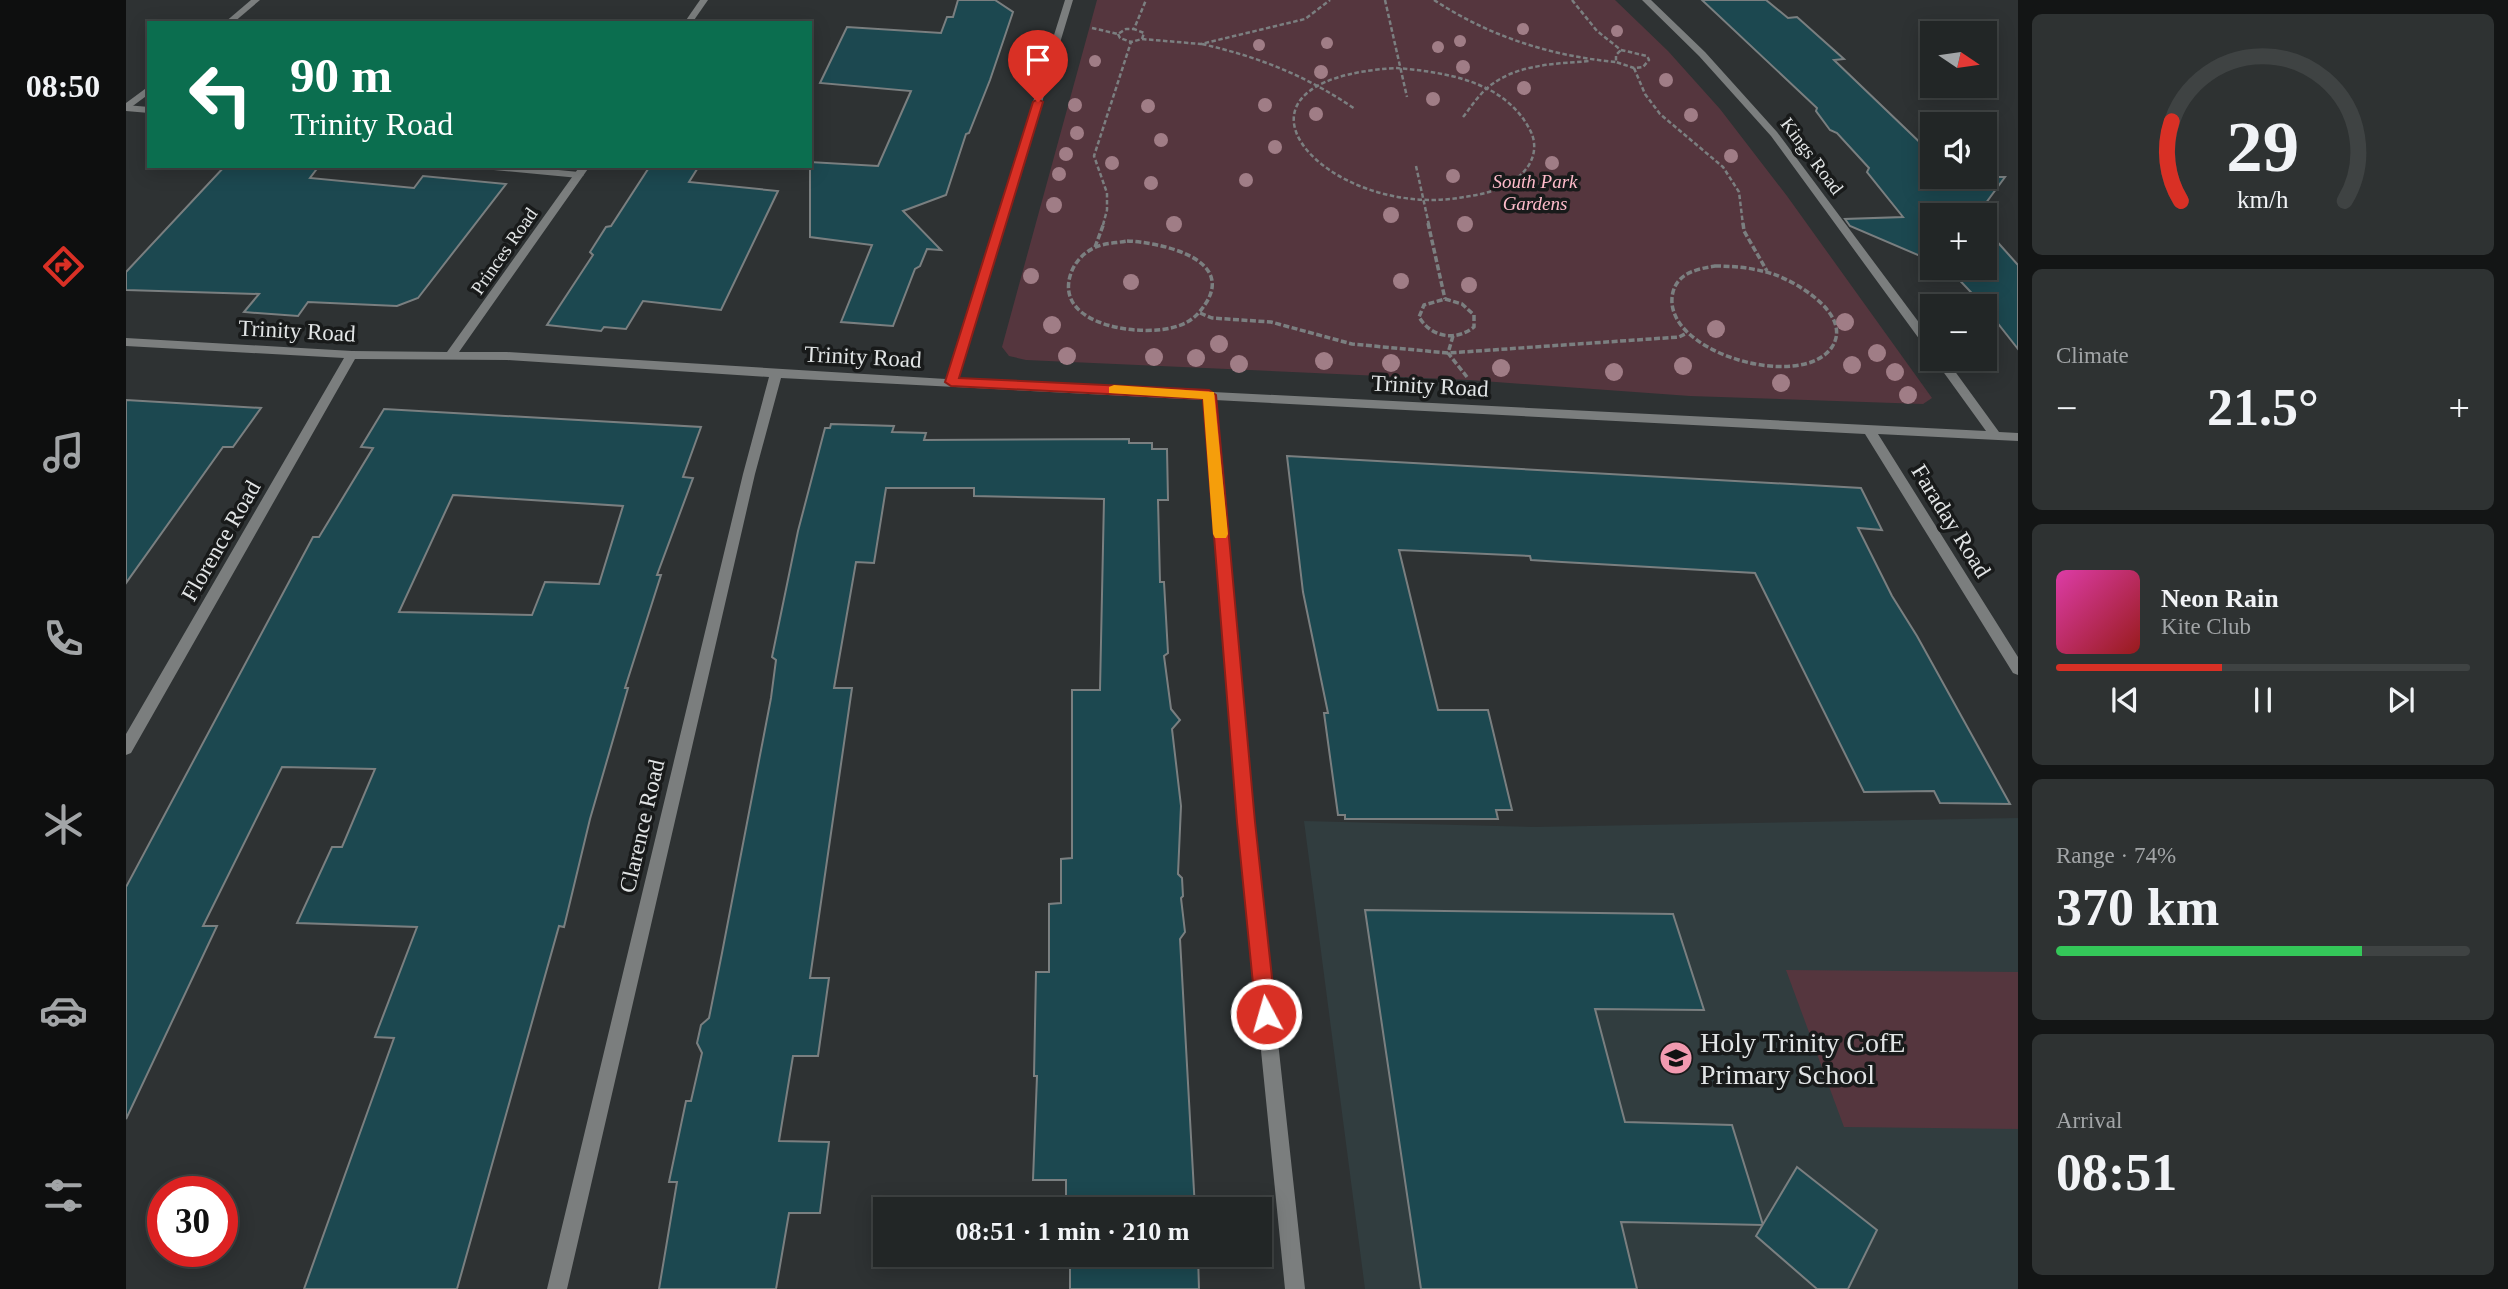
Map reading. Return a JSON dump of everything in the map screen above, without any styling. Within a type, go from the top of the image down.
[{"type":"street","points":[[230,21],[256,0]]},
{"type":"street","points":[[689,21],[704,0]]},
{"type":"street","points":[[951,382],[1069,0]]},
{"type":"street","name":"Kings Road","points":[[1646,0],[1699,51],[1774,134],[1920,332]]},
{"type":"street","points":[[126,108],[147,91]]},
{"type":"street","points":[[126,108],[147,110]]},
{"type":"street","points":[[532,168],[582,170]]},
{"type":"street","name":"Princes Road","points":[[451,355],[582,170]]},
{"type":"street","name":"Trinity Road","points":[[126,342],[352,355],[451,355],[2018,437]]},
{"type":"street","name":"Florence Road","points":[[126,748],[352,355]]},
{"type":"street","points":[[1949,371],[1996,436]]},
{"type":"street","name":"Clarence Road","points":[[556,1289],[749,474],[776,373]]},
{"type":"street","points":[[1209,395],[1246,822],[1295,1289]]},
{"type":"street","name":"Faraday Road","points":[[1870,431],[2018,669]]},
{"type":"path","points":[[1134,29],[1146,0]]},
{"type":"path","points":[[1201,44],[1305,19],[1329,0]]},
{"type":"path","points":[[1385,0],[1407,97]]},
{"type":"path","points":[[1434,0],[1474,25],[1505,37],[1594,61]]},
{"type":"path","points":[[1464,117],[1486,89],[1512,72],[1538,66],[1594,61],[1616,62],[1634,68],[1643,67],[1649,60],[1647,56],[1620,50],[1597,31],[1572,0]]},
{"type":"path","points":[[1088,27],[1118,34],[1120,38],[1131,41],[1142,39],[1201,44],[1286,66],[1321,84],[1355,109]]},
{"type":"path","points":[[1118,34],[1126,29],[1134,29],[1144,33],[1142,39]]},
{"type":"path","points":[[1095,247],[1127,241],[1150,241],[1173,246],[1205,268],[1211,283],[1209,299],[1200,313],[1183,324],[1150,331],[1114,329],[1093,321],[1077,309],[1069,295],[1067,279],[1074,265],[1095,247],[1109,209],[1107,188],[1094,156],[1131,41]]},
{"type":"path","points":[[1616,62],[1616,55],[1620,50]]},
{"type":"path","points":[[1401,68],[1461,78],[1512,105],[1528,123],[1535,143],[1532,162],[1518,178],[1493,191],[1462,199],[1425,200],[1389,196],[1356,186],[1327,171],[1307,154],[1296,136],[1293,117],[1300,101],[1321,84],[1352,72],[1401,68]]},
{"type":"path","points":[[1634,68],[1645,94],[1660,114],[1695,141],[1728,175],[1739,192],[1744,231],[1767,272]]},
{"type":"path","points":[[1416,166],[1445,299]]},
{"type":"path","points":[[1715,266],[1740,266],[1767,272],[1792,282],[1812,295],[1828,311],[1836,328],[1834,343],[1824,356],[1806,364],[1782,367],[1755,364],[1727,356],[1687,333],[1673,310],[1671,294],[1678,280],[1693,270],[1715,266]]},
{"type":"path","points":[[1445,299],[1462,304],[1474,315],[1474,327],[1469,332],[1453,336],[1427,328],[1419,317],[1422,306],[1445,299]]},
{"type":"path","points":[[1200,313],[1212,318],[1270,322],[1352,344],[1448,353],[1617,343],[1679,337],[1687,333]]},
{"type":"path","points":[[1448,353],[1453,336]]},
{"type":"path","points":[[1448,353],[1469,380],[1475,383]]},
{"type":"shaded area","name":"Holy Trinity CofE Primary School","points":[[2018,818],[2018,1289],[1365,1289],[1304,821],[1534,827]]},
{"type":"green space","name":"South Park Gardens","points":[[1097,0],[1615,0],[1668,51],[1720,109],[1787,196],[1932,398],[1923,404],[1690,396],[1469,380],[1026,360],[1009,356],[1002,347]]},
{"type":"green space","points":[[1786,970],[2018,972],[2018,1129],[1844,1127]]},
{"type":"building","points":[[958,0],[995,0],[1013,12],[990,80],[969,133],[966,134],[946,195],[903,211],[941,250],[927,249],[920,266],[915,269],[893,326],[841,322],[872,245],[810,237],[810,168],[812,162],[878,166],[911,91],[820,83],[847,27],[941,33],[947,17],[953,17]]},
{"type":"building","points":[[1702,0],[1766,0],[1788,18],[1797,17],[1844,59],[1834,60],[1920,142],[1920,189],[1996,189],[1986,203],[1920,203],[1920,256],[1850,226],[1845,219],[1903,217],[1867,172],[1869,168],[1837,133],[1830,130],[1816,111],[1817,108]]},
{"type":"building","points":[[223,168],[318,168],[310,178],[414,188],[423,176],[506,184],[418,298],[397,306],[308,302],[298,316],[244,312],[259,294],[126,290],[126,272]]},
{"type":"building","points":[[649,168],[698,168],[689,182],[778,191],[721,310],[643,301],[626,329],[604,327],[601,331],[547,325],[593,255],[590,252],[606,227],[611,226]]},
{"type":"building","points":[[1997,177],[2005,177],[1997,188]]},
{"type":"building","points":[[1997,242],[2018,265],[2018,349],[1997,322],[1997,294],[1973,294],[1959,280],[1997,280]]},
{"type":"building","points":[[126,400],[261,408],[233,447],[223,447],[126,583]]},
{"type":"building","points":[[384,409],[701,427],[683,477],[693,478],[657,575],[661,575],[625,688],[628,688],[590,819],[564,927],[559,926],[457,1289],[304,1289],[394,1038],[375,1037],[417,927],[297,923],[332,847],[342,847],[375,769],[282,767],[203,926],[217,926],[126,1119],[126,887],[313,537],[319,537],[373,448],[361,447]],"holes":[[[453,495],[623,506],[599,584],[545,582],[532,615],[399,612]]]},
{"type":"building","points":[[831,424],[894,426],[892,432],[926,433],[924,440],[1129,439],[1129,443],[1152,443],[1152,449],[1167,449],[1168,500],[1158,500],[1160,582],[1164,582],[1168,653],[1164,656],[1171,709],[1180,720],[1172,729],[1181,806],[1178,874],[1182,878],[1181,898],[1185,932],[1180,939],[1194,1197],[1066,1197],[1066,1180],[1033,1180],[1037,1076],[1034,1076],[1036,972],[1049,972],[1049,904],[1061,903],[1061,859],[1072,858],[1072,690],[1100,690],[1104,499],[974,496],[974,488],[886,488],[874,563],[856,562],[834,688],[852,688],[810,978],[829,978],[818,1056],[793,1056],[779,1141],[829,1142],[820,1213],[789,1213],[776,1289],[659,1289],[677,1182],[669,1182],[686,1101],[691,1101],[702,1053],[697,1043],[701,1025],[709,1018],[722,953],[771,698],[776,660],[772,657],[798,531],[825,428],[830,428]]},
{"type":"building","points":[[1287,456],[1861,488],[1882,530],[1858,528],[1892,596],[2010,804],[1940,803],[1934,791],[1864,792],[1755,573],[1531,560],[1530,556],[1399,550],[1438,710],[1488,710],[1512,810],[1496,810],[1498,819],[1345,819],[1345,815],[1338,815],[1324,713],[1328,713],[1303,592]]},
{"type":"building","points":[[1365,910],[1673,914],[1704,1010],[1595,1009],[1625,1122],[1732,1125],[1763,1225],[1621,1222],[1637,1289],[1421,1289]]},
{"type":"building","points":[[1797,1167],[1877,1230],[1848,1289],[1817,1289],[1756,1236]]},
{"type":"building","points":[[1070,1267],[1198,1267],[1199,1289],[1070,1289]]},
{"type":"slow traffic","points":[[1114,390],[1209,395],[1209,423],[1220,534]]},
{"type":"place","name":"Holy Trinity CofE Primary School","points":[[1676,1058]]},
{"type":"route","points":[[1038,102],[951,382],[1209,395],[1209,423],[1266,1014]]}]
